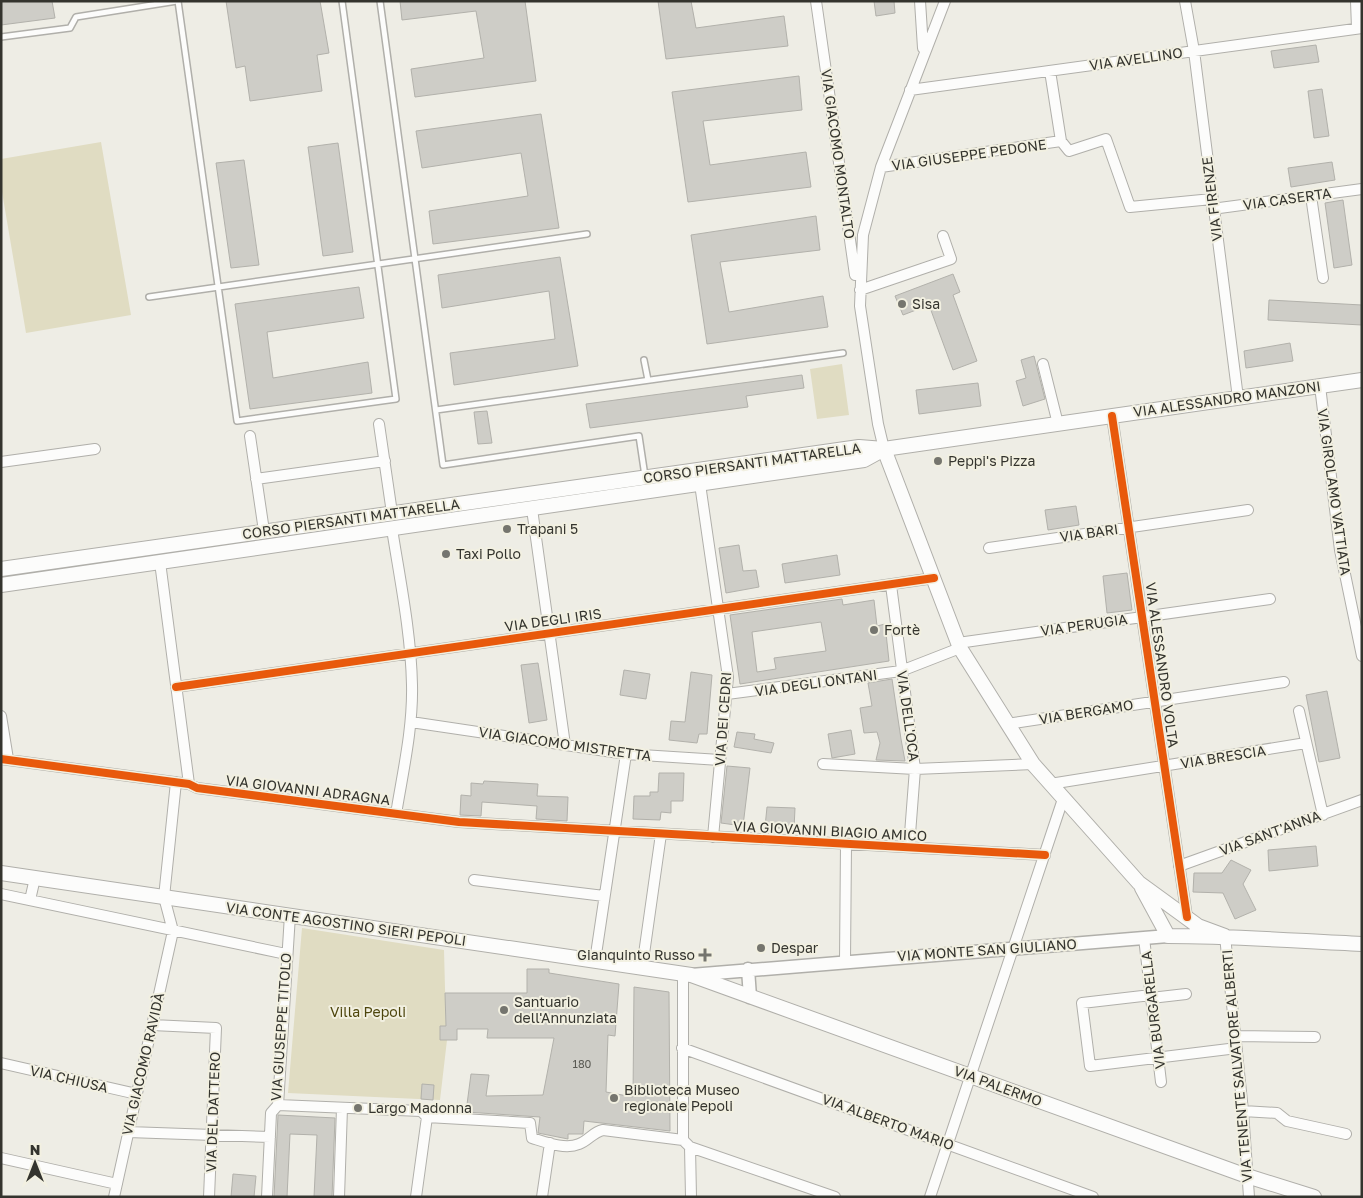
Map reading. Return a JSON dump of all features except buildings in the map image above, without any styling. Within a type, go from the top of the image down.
[{"type":"main road","name":"VIA ALESSANDRO MANZONI","points":[[884,449],[1362,380]]},
{"type":"main road","name":"CORSO PIERSANTI MATTARELLA","points":[[1,569],[859,446],[884,449]]},
{"type":"main road","name":"CORSO PIERSANTI MATTARELLA","points":[[1,585],[864,460],[884,449]]},
{"type":"main road","points":[[884,449],[959,645],[1033,764],[1139,883],[1198,926],[1225,936],[1247,939],[1362,944]]},
{"type":"main road","name":"VIA CONTE AGOSTINO SIERI PEPOLI","points":[[1,872],[687,975],[750,997]]},
{"type":"main road","points":[[1139,883],[1168,936]]},
{"type":"main road","name":"VIA MONTE SAN GIULIANO","points":[[1168,936],[1225,936]]},
{"type":"main road","name":"VIA PALERMO","points":[[750,997],[1247,1176],[1314,1197]]},
{"type":"street","name":"VIA GIACOMO MONTALTO","points":[[816,1],[860,306]]},
{"type":"street","points":[[920,1],[923,52]]},
{"type":"street","points":[[884,449],[878,424],[860,306],[863,234],[881,167],[923,52],[945,1]]},
{"type":"street","name":"VIA FIRENZE","points":[[1184,1],[1194,51],[1238,398]]},
{"type":"street","points":[[1356,1],[1359,28]]},
{"type":"street","name":"VIA AVELLINO","points":[[910,90],[1359,28]]},
{"type":"street","points":[[1050,71],[1061,141]]},
{"type":"street","name":"VIA GIUSEPPE PEDONE","points":[[881,167],[1061,141],[1069,151],[1106,139],[1130,207],[1212,204]]},
{"type":"street","name":"VIA CASERTA","points":[[1212,204],[1311,196],[1362,189]]},
{"type":"street","points":[[1311,196],[1323,278]]},
{"type":"street","points":[[860,290],[951,259],[943,236]]},
{"type":"street","points":[[1043,364],[1058,424]]},
{"type":"street","name":"VIA GIROLAMO VATTIATA","points":[[1320,386],[1340,550],[1357,611],[1362,656]]},
{"type":"street","name":"VIA ALESSANDRO VOLTA","points":[[1112,416],[1187,917]]},
{"type":"street","points":[[379,424],[392,513]]},
{"type":"street","points":[[250,436],[264,531]]},
{"type":"street","points":[[1,462],[94,449]]},
{"type":"street","points":[[256,479],[385,461]]},
{"type":"street","points":[[645,477],[648,492]]},
{"type":"street","name":"VIA DEI CEDRI","points":[[700,484],[728,677],[713,837]]},
{"type":"street","points":[[532,509],[564,745]]},
{"type":"street","name":"VIA BARI","points":[[989,548],[1248,510]]},
{"type":"street","points":[[392,529],[410,654],[411,722],[396,814]]},
{"type":"street","points":[[160,562],[189,784]]},
{"type":"street","name":"VIA DEGLI IRIS","points":[[176,687],[934,578]]},
{"type":"street","name":"VIA DELL'OCA","points":[[890,585],[915,769],[909,848]]},
{"type":"street","name":"VIA PERUGIA","points":[[959,645],[1270,599]]},
{"type":"street","name":"VIA DEGLI ONTANI","points":[[727,694],[901,671],[959,645]]},
{"type":"street","name":"VIA BERGAMO","points":[[1007,724],[1284,682]]},
{"type":"street","points":[[1299,711],[1323,814]]},
{"type":"street","points":[[1,716],[4,759]]},
{"type":"street","name":"VIA GIACOMO MISTRETTA","points":[[411,722],[626,754],[720,760]]},
{"type":"street","name":"VIA BRESCIA","points":[[1050,784],[1306,743]]},
{"type":"street","points":[[595,960],[626,754]]},
{"type":"street","name":"VIA GIOVANNI ADRAGNA","points":[[4,759],[176,782],[189,784],[197,788],[459,822],[614,831]]},
{"type":"street","points":[[823,764],[915,769],[1033,764]]},
{"type":"street","points":[[173,931],[164,897],[176,782]]},
{"type":"street","points":[[930,1197],[972,1077],[1063,799]]},
{"type":"street","name":"VIA SANT'ANNA","points":[[1179,866],[1362,800]]},
{"type":"street","name":"VIA GIOVANNI BIAGIO AMICO","points":[[614,831],[1045,855]]},
{"type":"street","points":[[642,968],[661,834]]},
{"type":"street","points":[[845,961],[846,844]]},
{"type":"street","points":[[30,900],[35,878]]},
{"type":"street","points":[[474,880],[604,896]]},
{"type":"street","points":[[1,894],[286,954]]},
{"type":"street","name":"VIA GIUSEPPE TITOLO","points":[[267,1197],[271,1113],[278,1105],[286,954],[290,916]]},
{"type":"street","name":"VIA GIACOMO RAVIDÀ","points":[[114,1197],[173,931]]},
{"type":"street","name":"VIA MONTE SAN GIULIANO","points":[[748,969],[1168,936]]},
{"type":"street","name":"VIA TENENTE SALVATORE ALBERTI","points":[[1225,936],[1243,1111],[1249,1197]]},
{"type":"street","name":"VIA BURGARELLA","points":[[1144,938],[1161,1082]]},
{"type":"street","points":[[748,969],[750,997]]},
{"type":"street","name":"VIA CONTE AGOSTINO SIERI PEPOLI","points":[[687,975],[748,969]]},
{"type":"street","points":[[687,975],[682,1048],[686,1143],[691,1197]]},
{"type":"street","points":[[1186,994],[1082,1003],[1090,1066],[1237,1048]]},
{"type":"street","name":"VIA DEL DATTERO","points":[[152,1025],[216,1028],[209,1197]]},
{"type":"street","points":[[1236,1036],[1316,1037]]},
{"type":"street","name":"VIA ALBERTO MARIO","points":[[682,1048],[1093,1197]]},
{"type":"street","name":"VIA CHIUSA","points":[[1,1063],[137,1094]]},
{"type":"street","points":[[278,1105],[422,1111],[427,1120],[416,1197]]},
{"type":"street","points":[[339,1197],[342,1108]]},
{"type":"street","points":[[1243,1111],[1277,1113],[1287,1121],[1346,1134]]},
{"type":"street","points":[[427,1120],[438,1118],[530,1123],[532,1138],[570,1146],[579,1144],[603,1130],[686,1143],[835,1197]]},
{"type":"street","points":[[128,1132],[270,1137]]},
{"type":"street","points":[[542,1197],[550,1143]]},
{"type":"street","points":[[1,1158],[117,1184]]},
{"type":"lane","points":[[1,37],[70,28],[76,17],[177,1],[237,421],[396,398],[342,1]]},
{"type":"lane","points":[[380,1],[443,465],[639,436],[645,477]]},
{"type":"lane","points":[[149,296],[587,234]]},
{"type":"lane","points":[[436,410],[843,353]]},
{"type":"lane","points":[[644,360],[648,380]]},
{"type":"green space","points":[[101,142],[131,315],[26,333],[1,186],[1,159]]},
{"type":"green space","points":[[842,364],[849,415],[817,419],[810,369]]},
{"type":"green space","name":"Villa Pepoli","points":[[302,928],[444,950],[446,1026],[440,1027],[440,1040],[447,1040],[440,1100],[288,1093]]},
{"type":"cycle path","points":[[1112,416],[1187,917]]},
{"type":"cycle path","points":[[176,687],[934,578]]},
{"type":"cycle path","points":[[1,759],[189,784],[197,788],[459,822],[1045,855]]},
{"type":"place","name":"Sisa","points":[[902,304]]},
{"type":"place","name":"Peppi's Pizza","points":[[938,461]]},
{"type":"place","name":"Trapani 5","points":[[507,529]]},
{"type":"place","name":"Taxi Pollo","points":[[446,554]]},
{"type":"place","name":"Fortè","points":[[874,630]]},
{"type":"place","name":"Despar","points":[[761,948]]},
{"type":"place","name":"Gianquinto Russo","points":[[705,955]]},
{"type":"place","name":"Santuario dell'Annunziata","points":[[504,1010]]},
{"type":"place","name":"Biblioteca Museo regionale Pepoli","points":[[614,1098]]},
{"type":"place","name":"Largo Madonna","points":[[358,1108]]}]
